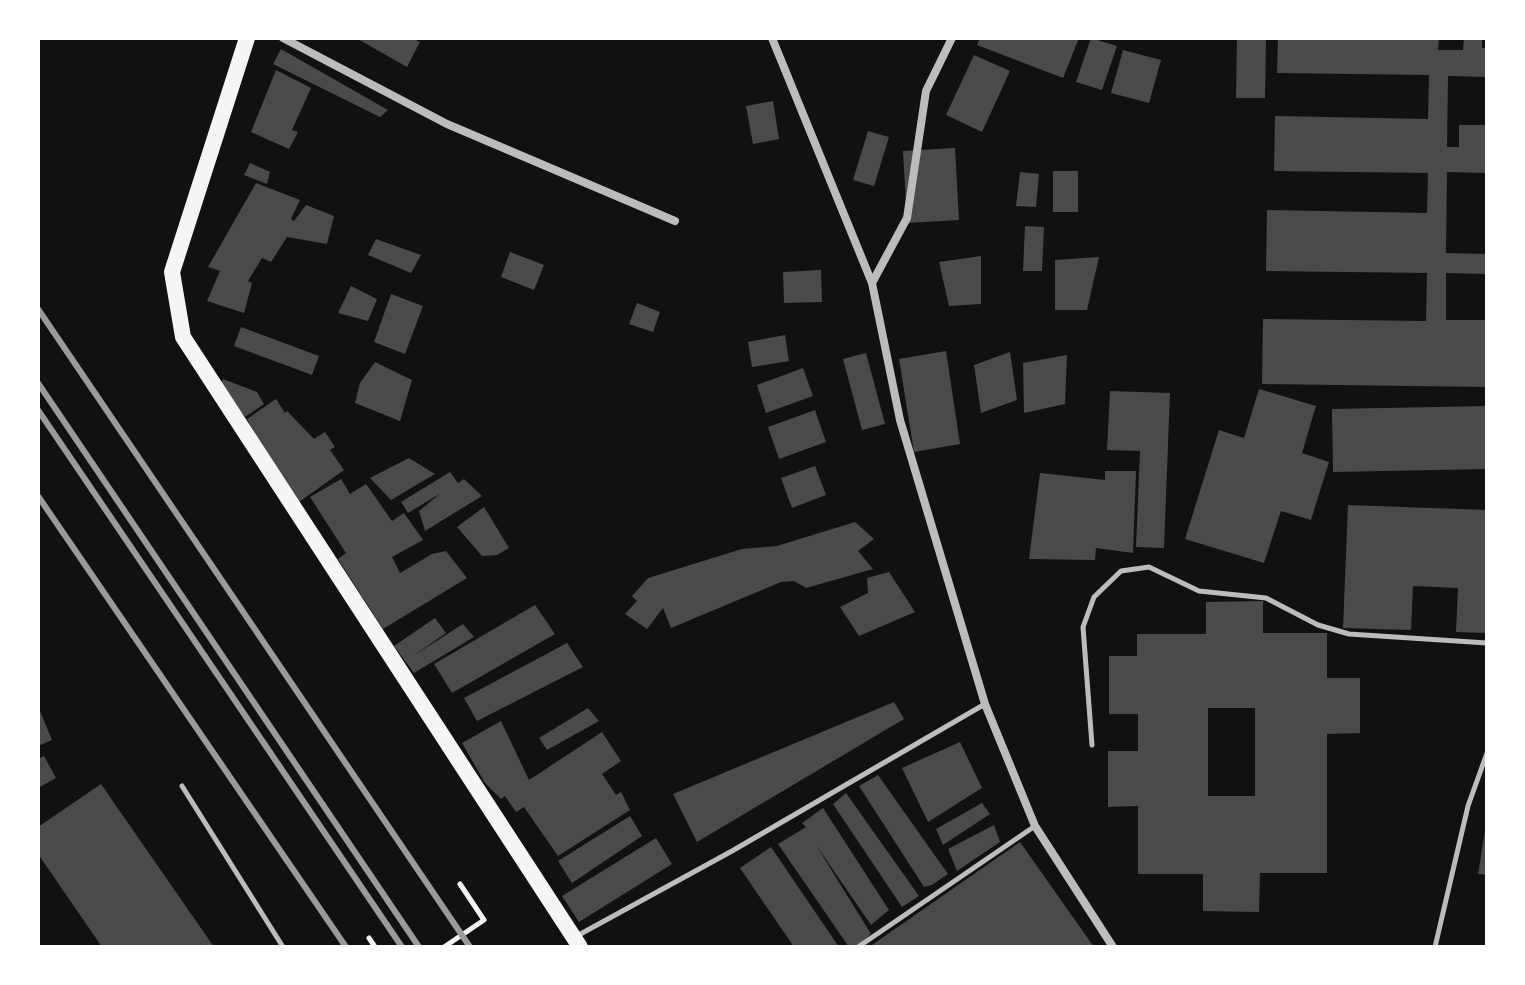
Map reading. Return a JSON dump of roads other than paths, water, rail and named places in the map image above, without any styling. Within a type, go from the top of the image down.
[{"type":"main road","points":[[247,38],[172,272],[183,337],[577,942]]},
{"type":"street","points":[[283,38],[447,124],[675,221]]},
{"type":"street","points":[[772,38],[872,283],[900,420],[985,704],[1035,826],[1113,947]]},
{"type":"street","points":[[872,283],[907,218],[926,91],[952,38]]},
{"type":"lane","points":[[1092,745],[1083,627],[1094,597],[1121,571],[1149,567],[1199,591],[1266,598],[1318,625],[1349,634],[1487,643]]},
{"type":"lane","points":[[577,942],[985,704]]},
{"type":"lane","points":[[1435,947],[1468,806],[1487,754]]},
{"type":"lane","points":[[182,786],[283,947]]},
{"type":"lane","points":[[858,947],[1035,826]]},
{"type":"railway","points":[[38,309],[470,947]]},
{"type":"railway","points":[[38,383],[419,947]]},
{"type":"railway","points":[[38,410],[402,947]]},
{"type":"railway","points":[[38,496],[346,947]]}]
